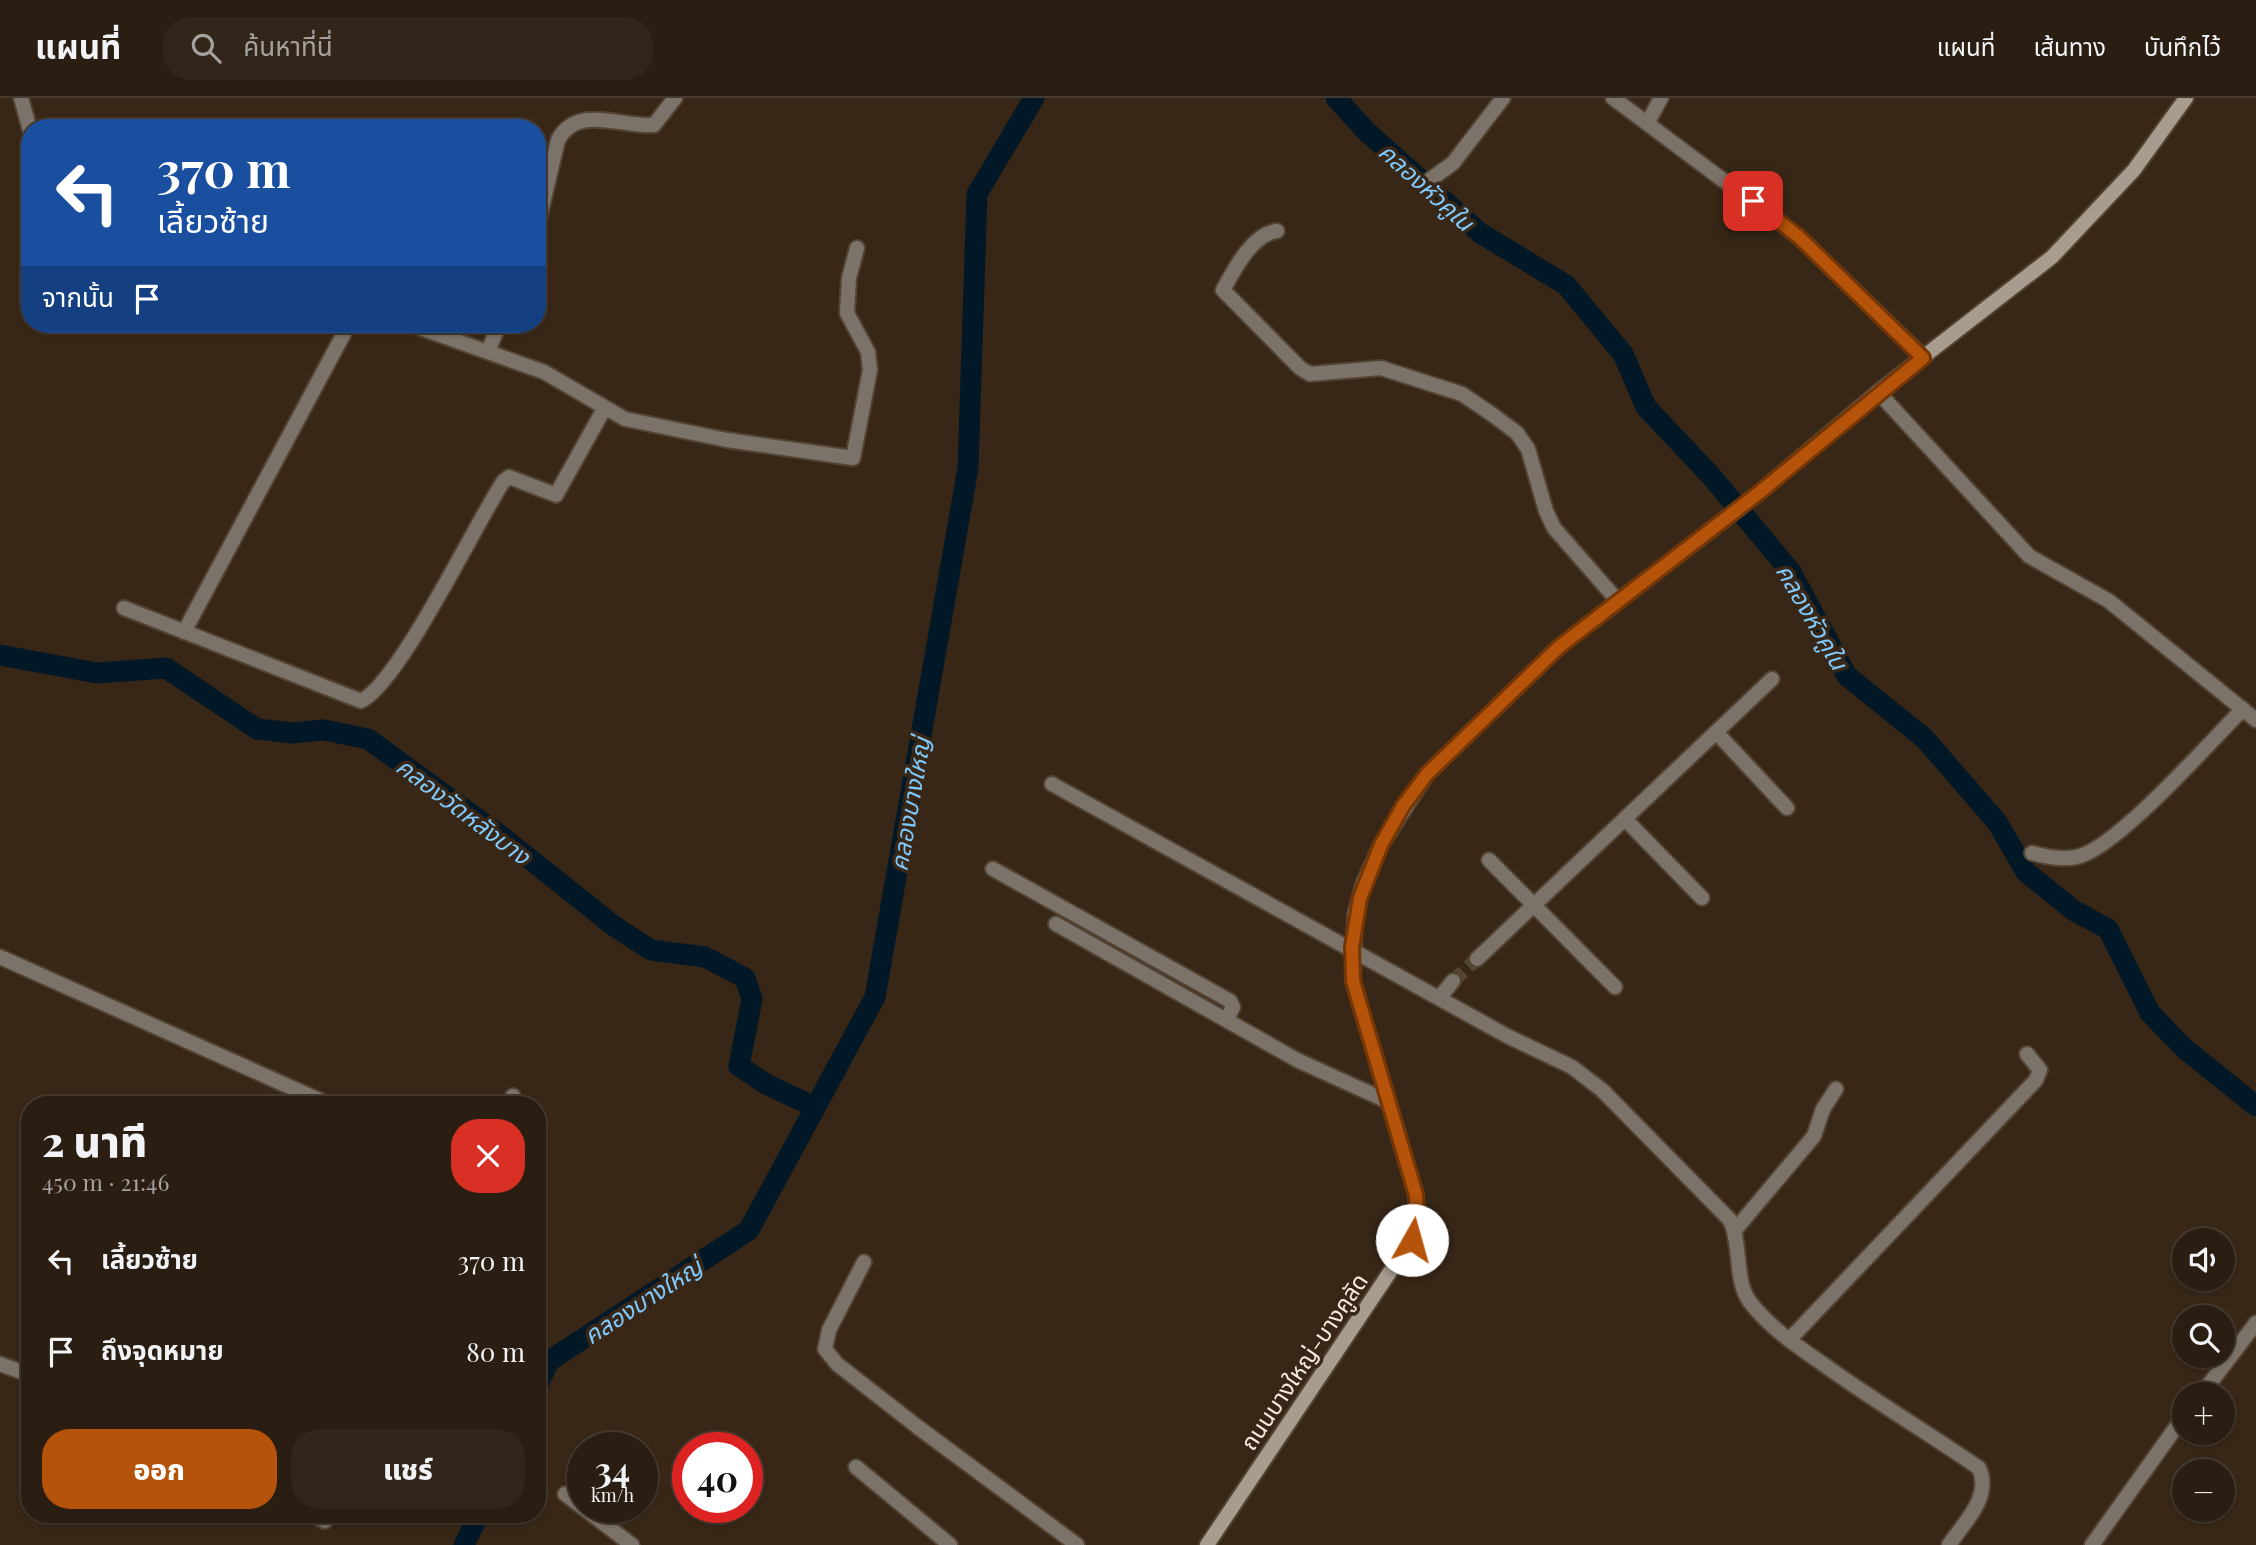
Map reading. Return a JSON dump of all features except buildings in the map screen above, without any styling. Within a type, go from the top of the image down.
[{"type":"street","points":[[21,98],[27,119]]},
{"type":"street","points":[[546,190],[558,139],[565,127],[573,121],[586,118],[637,126],[654,125],[675,98]]},
{"type":"street","points":[[1427,182],[1453,163],[1503,98]]},
{"type":"street","points":[[1613,98],[1799,237],[1923,358]]},
{"type":"street","points":[[1648,122],[1661,98]]},
{"type":"street","name":"ถนนบางใหญ่-บางคูลัด","points":[[1207,1545],[1412,1240],[1417,1219],[1416,1195],[1353,981],[1352,947],[1355,914],[1375,857],[1403,806],[1427,774],[1559,647],[1760,492],[1878,393],[2052,257],[2134,170],[2186,98]]},
{"type":"street","points":[[1277,231],[1271,232],[1248,251],[1223,290],[1300,369],[1310,374],[1381,368],[1462,394],[1517,433],[1528,449],[1546,511],[1554,528],[1617,600]]},
{"type":"street","points":[[434,333],[544,372],[625,419],[659,428],[853,458],[870,370],[868,352],[847,313],[849,278],[857,248]]},
{"type":"street","points":[[184,632],[344,333]]},
{"type":"street","points":[[488,352],[495,333]]},
{"type":"street","points":[[1878,393],[2029,556],[2109,601],[2256,720]]},
{"type":"street","points":[[124,608],[361,701],[373,695],[430,609],[480,517],[503,482],[509,477],[556,495],[604,408]]},
{"type":"street","points":[[1477,959],[1772,679]]},
{"type":"street","points":[[2032,853],[2054,858],[2080,857],[2110,841],[2243,709]]},
{"type":"street","points":[[1716,732],[1787,808]]},
{"type":"street","points":[[1052,784],[1572,1067],[1602,1090],[1730,1220],[1735,1230],[1741,1283],[1749,1301],[1789,1340],[1889,1411],[1979,1468],[1985,1481],[1982,1498],[1949,1545]]},
{"type":"street","points":[[1625,819],[1702,898]]},
{"type":"street","points":[[1489,860],[1615,986]]},
{"type":"street","points":[[993,869],[1230,1001],[1233,1007],[1227,1019]]},
{"type":"street","points":[[1056,924],[1297,1060],[1390,1102]]},
{"type":"street","points":[[0,957],[310,1096]]},
{"type":"street","points":[[1440,997],[1452,981]]},
{"type":"street","points":[[1789,1340],[2036,1080],[2040,1070],[2027,1054]]},
{"type":"street","points":[[1735,1230],[1814,1136],[1824,1108],[1836,1089]]},
{"type":"street","points":[[864,1262],[830,1330],[825,1349],[837,1364],[898,1412],[1077,1545]]},
{"type":"street","points":[[2211,1382],[2256,1323]]},
{"type":"street","points":[[0,1364],[21,1372]]},
{"type":"street","points":[[2092,1545],[2172,1433]]},
{"type":"street","points":[[856,1467],[950,1545]]},
{"type":"street","points":[[565,1494],[632,1545]]},
{"type":"waterway","name":"คลองบางใหญ่","points":[[546,1367],[549,1361],[749,1230],[875,997],[968,468],[977,194],[1034,98]]},
{"type":"waterway","name":"คลองหัวคูใน","points":[[1336,98],[1366,131],[1480,233],[1566,285],[1623,354],[1646,407],[1712,477],[1791,572],[1847,676],[1924,738],[1997,822],[2026,872],[2073,910],[2108,929],[2150,1013],[2185,1049],[2256,1106]]},
{"type":"waterway","name":"คลองวัดหลังบาง","points":[[0,655],[97,673],[166,668],[257,729],[292,733],[324,730],[368,739],[501,836],[614,926],[651,950],[705,957],[745,978],[752,999],[739,1066],[766,1084],[815,1107]]},
{"type":"waterway","name":"คลองบางใหญ่","points":[[464,1545],[475,1523]]},
{"type":"tunnel","points":[[1453,981],[1477,959]]},
{"type":"route","points":[[1412,1240],[1417,1219],[1416,1195],[1353,981],[1352,947],[1355,914],[1364,882],[1403,806],[1427,774],[1559,647],[1760,492],[1923,358],[1799,237],[1753,201]]}]
